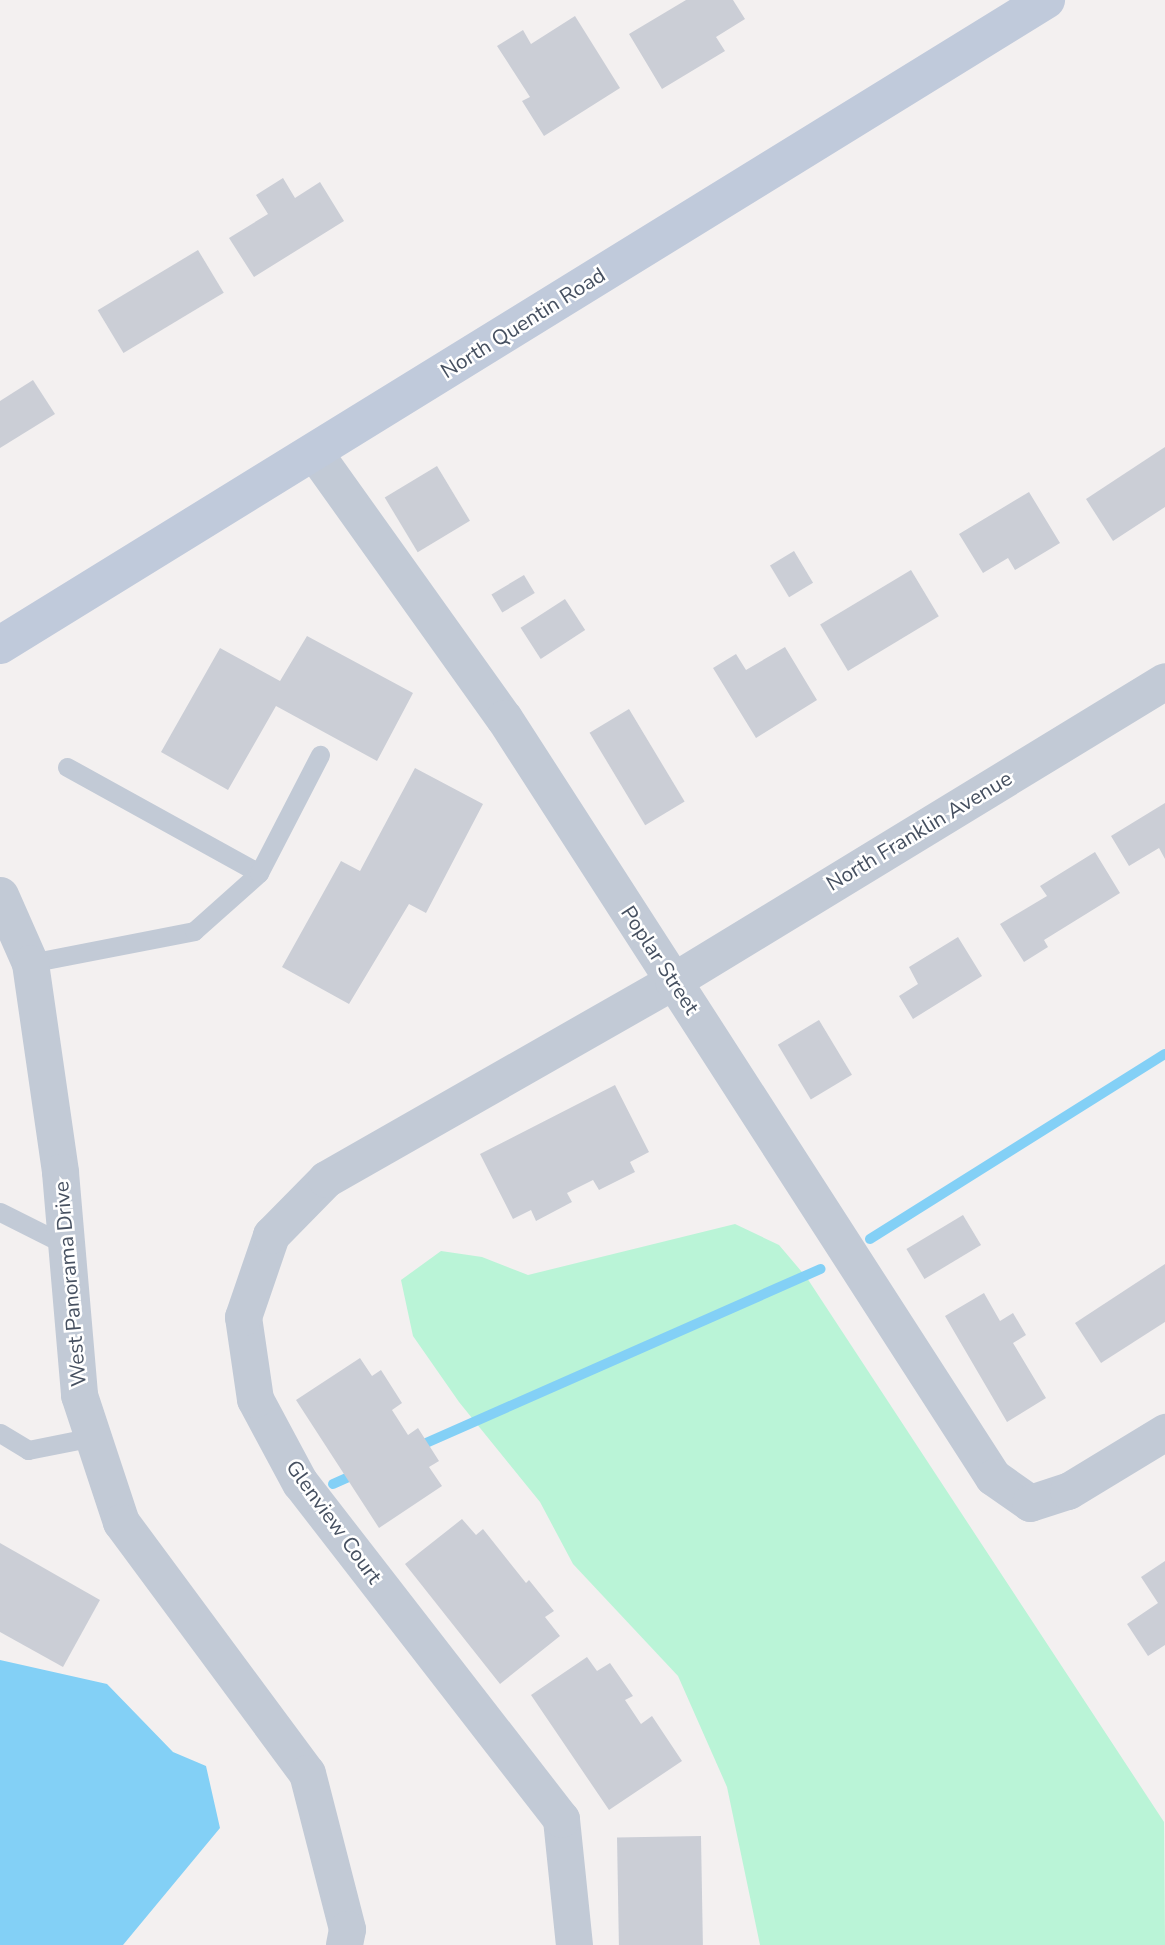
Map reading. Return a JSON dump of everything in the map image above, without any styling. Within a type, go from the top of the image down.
[{"type":"main road","name":"North Quentin Road","points":[[0,645],[1046,0]]},
{"type":"street","name":"Poplar Street","points":[[314,452],[504,718],[993,1477],[1030,1503],[1068,1491],[1165,1432]]},
{"type":"street","name":"North Franklin Avenue","points":[[674,981],[1165,681]]},
{"type":"street","name":"West Panorama Drive","points":[[0,895],[30,963],[60,1172],[64,1244],[79,1395],[121,1521],[307,1773],[347,1929],[344,1945]]},
{"type":"street","name":"Glenview Court","points":[[575,1945],[561,1819],[300,1483],[255,1399],[243,1317],[271,1235],[326,1179],[674,981]]},
{"type":"lane","points":[[30,963],[194,932],[259,873],[320,755]]},
{"type":"lane","points":[[67,767],[259,873]]},
{"type":"lane","points":[[0,1212],[64,1244]]},
{"type":"lane","points":[[0,1433],[28,1450],[93,1437]]},
{"type":"green space","points":[[735,1224],[779,1245],[807,1278],[1164,1822],[1165,1945],[760,1945],[727,1787],[678,1676],[573,1564],[540,1502],[459,1402],[413,1336],[401,1280],[441,1251],[482,1257],[528,1275]]},
{"type":"water","points":[[0,1660],[107,1684],[173,1752],[206,1766],[220,1828],[123,1945],[0,1945]]},
{"type":"building","points":[[686,0],[733,0],[745,19],[716,37],[725,51],[662,89],[629,34]]},
{"type":"building","points":[[575,16],[620,88],[544,136],[522,101],[530,97],[497,46],[523,30],[531,44]]},
{"type":"building","points":[[283,178],[295,198],[320,182],[344,221],[254,277],[229,238],[268,214],[256,195]]},
{"type":"building","points":[[198,250],[224,293],[123,353],[98,310]]},
{"type":"building","points":[[33,380],[55,414],[0,448],[0,401]]},
{"type":"building","points":[[1165,447],[1165,507],[1113,541],[1086,499]]},
{"type":"building","points":[[437,466],[470,521],[418,552],[385,497]]},
{"type":"building","points":[[1029,492],[1060,543],[1015,570],[1008,558],[983,573],[959,534]]},
{"type":"building","points":[[794,551],[813,583],[789,597],[770,565]]},
{"type":"building","points":[[911,570],[939,616],[848,671],[820,625]]},
{"type":"building","points":[[524,575],[535,593],[502,613],[491,595]]},
{"type":"building","points":[[565,599],[585,630],[541,659],[521,628]]},
{"type":"building","points":[[307,636],[413,693],[377,761],[276,706],[228,790],[161,752],[220,648],[280,681]]},
{"type":"building","points":[[785,647],[817,700],[756,738],[713,668],[736,654],[746,670]]},
{"type":"building","points":[[629,709],[685,802],[645,825],[590,733]]},
{"type":"building","points":[[415,768],[483,804],[426,913],[409,904],[349,1004],[282,967],[341,861],[360,871]]},
{"type":"building","points":[[1165,803],[1165,859],[1159,848],[1129,866],[1111,836]]},
{"type":"building","points":[[1095,852],[1120,893],[1044,940],[1048,947],[1024,962],[1000,924],[1047,896],[1040,886]]},
{"type":"building","points":[[958,937],[982,976],[913,1019],[899,996],[918,984],[909,967]]},
{"type":"building","points":[[819,1020],[852,1075],[811,1100],[778,1045]]},
{"type":"building","points":[[615,1085],[649,1152],[630,1162],[635,1172],[599,1190],[593,1180],[567,1193],[572,1202],[536,1221],[531,1210],[513,1219],[480,1154]]},
{"type":"building","points":[[963,1215],[981,1245],[924,1279],[906,1249]]},
{"type":"building","points":[[1165,1264],[1165,1322],[1101,1363],[1075,1323]]},
{"type":"building","points":[[984,1293],[1000,1321],[1013,1313],[1026,1335],[1013,1343],[1046,1398],[1007,1422],[945,1316]]},
{"type":"building","points":[[360,1358],[372,1376],[381,1370],[402,1403],[392,1410],[408,1435],[418,1428],[439,1461],[429,1467],[442,1486],[379,1528],[296,1400]]},
{"type":"building","points":[[462,1519],[476,1535],[483,1529],[526,1583],[529,1580],[554,1611],[545,1617],[560,1636],[500,1684],[405,1564]]},
{"type":"building","points":[[0,1543],[100,1600],[63,1667],[0,1632]]},
{"type":"building","points":[[1165,1561],[1165,1645],[1148,1656],[1127,1624],[1158,1603],[1141,1577]]},
{"type":"building","points":[[587,1657],[597,1671],[610,1663],[633,1696],[625,1700],[641,1724],[652,1716],[682,1761],[609,1810],[531,1695]]},
{"type":"building","points":[[701,1836],[703,1945],[619,1945],[617,1837]]},
{"type":"waterway","points":[[870,1239],[1165,1054]]},
{"type":"waterway","points":[[417,1447],[821,1269]]},
{"type":"waterway","points":[[333,1484],[358,1473]]}]
